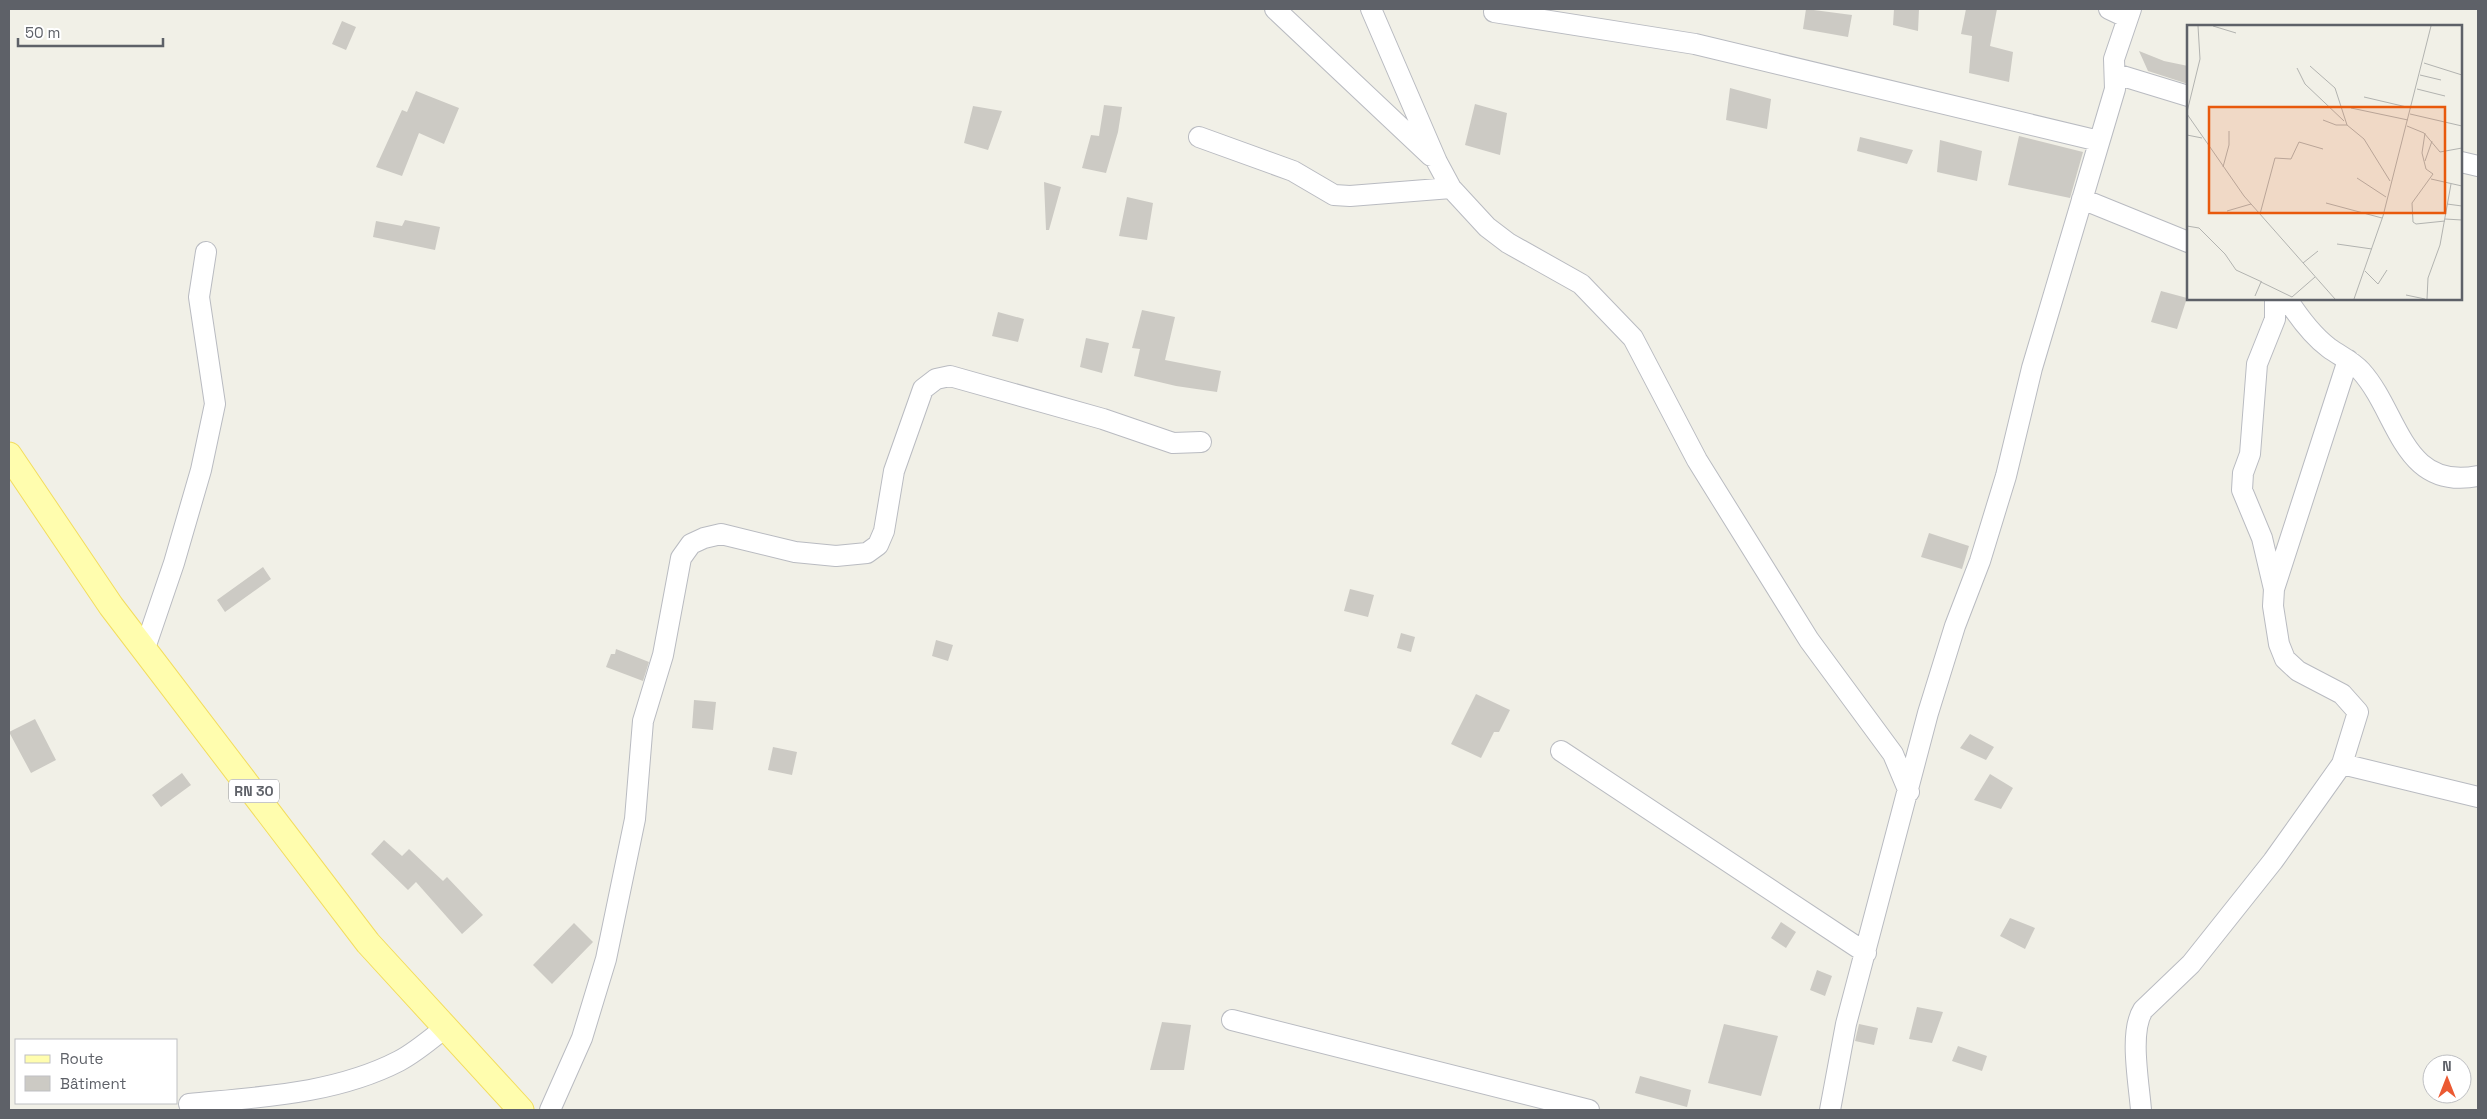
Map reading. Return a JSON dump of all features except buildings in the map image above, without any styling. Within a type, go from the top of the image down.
[{"type":"main road","name":"RN 30","points":[[9,455],[111,606],[144,651],[368,943],[521,1110]]},
{"type":"street","points":[[1275,9],[1438,162]]},
{"type":"street","points":[[1371,9],[1451,188],[1488,227],[1508,243],[1581,284],[1633,338],[1697,460],[1809,640],[1894,754],[1909,792]]},
{"type":"street","points":[[1830,1110],[1846,1024],[1909,792],[1928,713],[1955,626],[1980,561],[2006,476],[2032,368],[2115,89],[2114,59],[2129,13],[2109,9]]},
{"type":"street","points":[[1494,12],[1695,44],[2099,141]]},
{"type":"street","points":[[2116,74],[2187,96]]},
{"type":"street","points":[[1199,137],[1293,171],[1334,194],[1350,196],[1451,188]]},
{"type":"street","points":[[2462,162],[2478,166]]},
{"type":"street","points":[[2082,199],[2187,242]]},
{"type":"street","points":[[144,651],[174,563],[201,470],[215,404],[199,297],[206,252]]},
{"type":"street","points":[[2141,1110],[2136,1035],[2137,1019],[2143,1010],[2191,964],[2273,861],[2342,764],[2358,712],[2342,694],[2298,671],[2285,659],[2279,644],[2274,588],[2262,538],[2242,490],[2243,473],[2250,454],[2257,364],[2275,319],[2275,300]]},
{"type":"street","points":[[2288,300],[2328,348],[2360,370],[2377,394],[2416,461],[2434,474],[2463,480],[2478,476]]},
{"type":"street","points":[[2274,588],[2348,360]]},
{"type":"street","points":[[550,1110],[582,1038],[606,959],[629,858],[635,819],[643,721],[663,655],[676,574],[681,558],[691,544],[704,538],[721,534],[796,552],[836,556],[867,553],[878,545],[884,531],[894,471],[923,389],[936,379],[950,376],[1103,419],[1173,443],[1202,442]]},
{"type":"street","points":[[1561,751],[1866,953]]},
{"type":"street","points":[[2342,764],[2478,797]]},
{"type":"street","points":[[1232,1020],[1589,1110]]},
{"type":"street","points":[[189,1104],[280,1095],[325,1087],[358,1078],[401,1060],[446,1028]]}]
